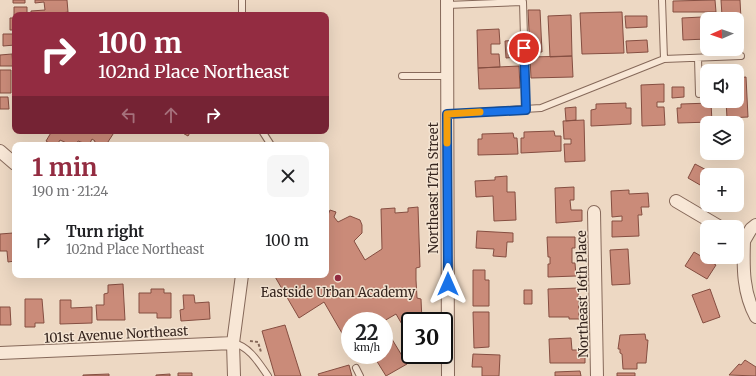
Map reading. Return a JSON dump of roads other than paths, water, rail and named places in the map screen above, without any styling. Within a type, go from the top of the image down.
[{"type":"street","name":"Northeast 17th Street","points":[[447,3],[448,376]]},
{"type":"street","points":[[0,151],[12,161]]},
{"type":"street","points":[[676,201],[708,220]]},
{"type":"street","name":"Northeast 16th Place","points":[[594,212],[597,376]]},
{"type":"street","points":[[744,236],[756,225]]},
{"type":"street","points":[[743,264],[746,290],[750,305],[756,317]]},
{"type":"street","points":[[234,376],[233,343],[242,278]]},
{"type":"street","name":"101st Avenue Northeast","points":[[0,353],[233,343]]},
{"type":"lane","points":[[242,0],[242,12]]},
{"type":"lane","points":[[662,0],[664,59]]},
{"type":"lane","points":[[447,3],[523,2],[526,110]]},
{"type":"lane","points":[[447,114],[541,108],[664,59],[741,56]]},
{"type":"lane","points":[[698,58],[699,94]]},
{"type":"lane","points":[[402,76],[447,76]]},
{"type":"lane","points":[[233,343],[242,345],[260,364],[268,376]]},
{"type":"lane","points":[[356,368],[360,376]]},
{"type":"place","name":"Eastside Urban Academy","points":[[338,278]]}]
